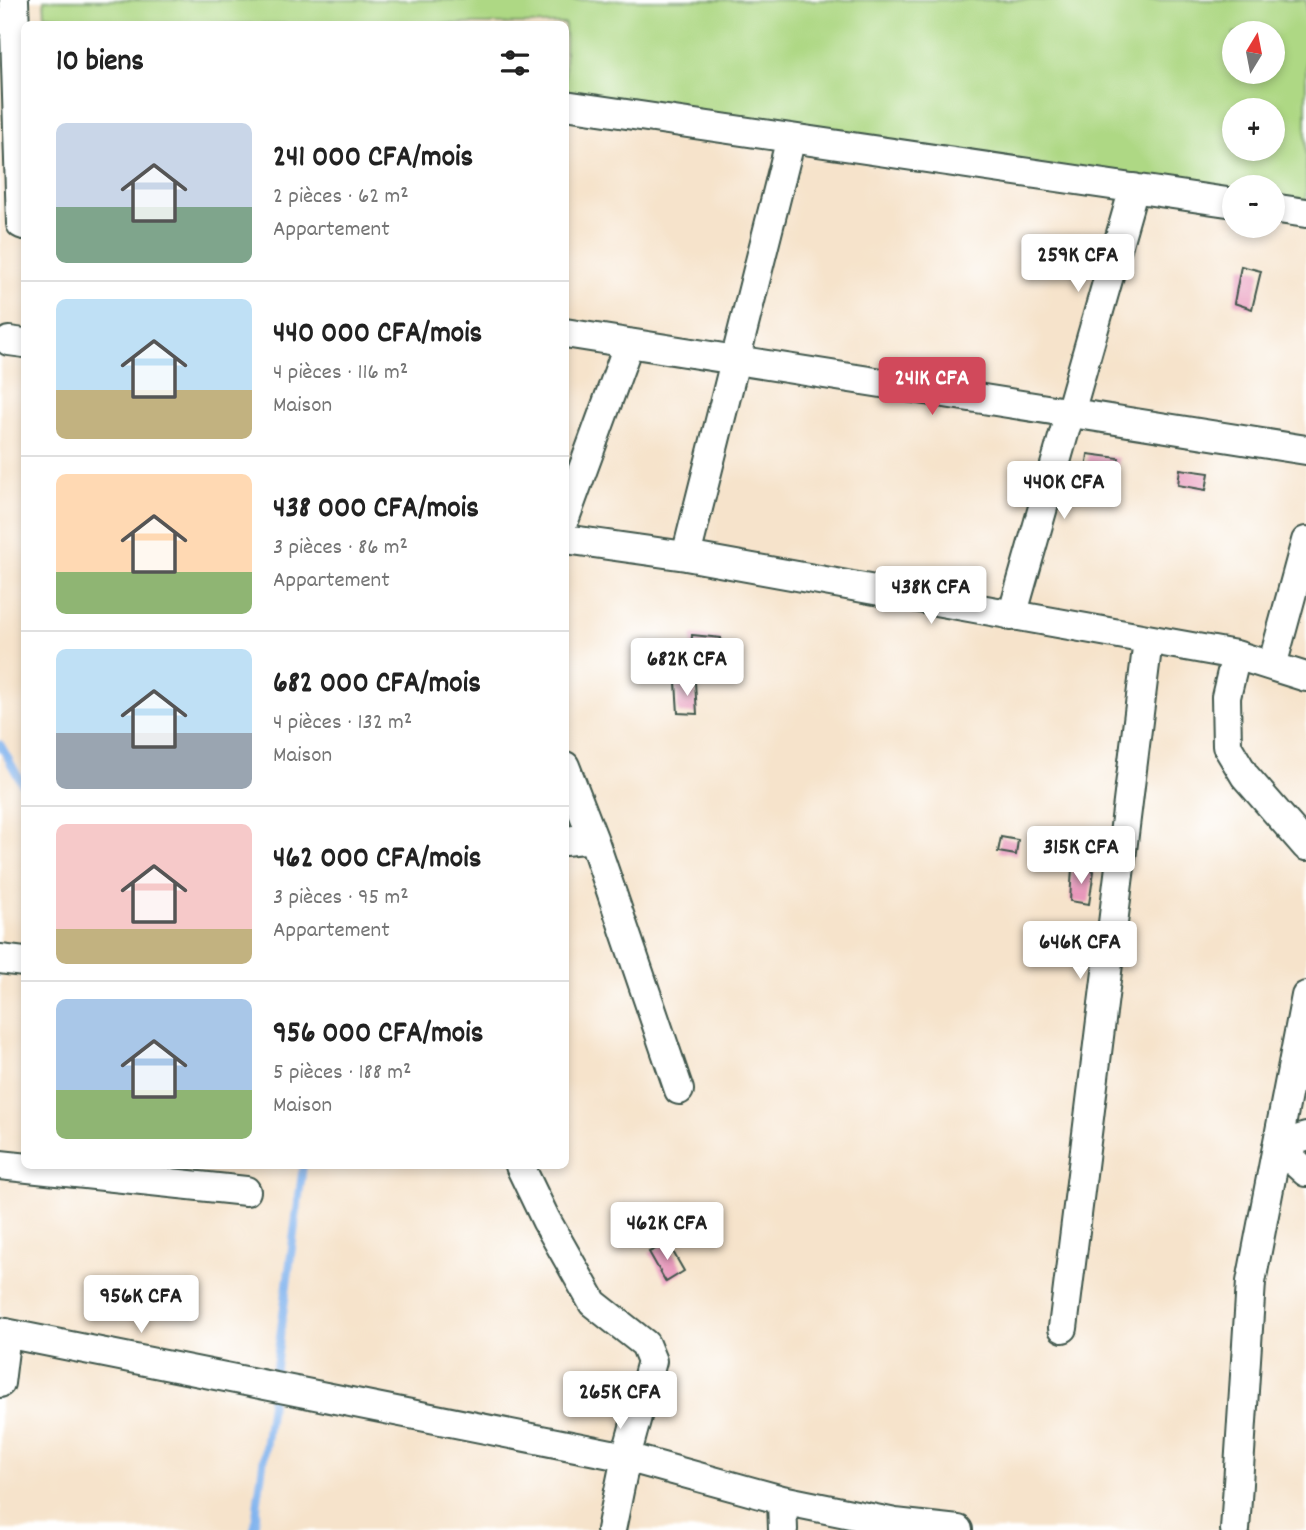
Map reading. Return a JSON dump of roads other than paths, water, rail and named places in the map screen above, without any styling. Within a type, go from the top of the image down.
[{"type":"street","points":[[18,17],[21,224]]},
{"type":"street","points":[[569,106],[1222,200]]},
{"type":"street","points":[[686,556],[791,138]]},
{"type":"street","points":[[1012,616],[1134,188]]},
{"type":"street","points":[[1285,210],[1306,213]]},
{"type":"street","points":[[569,334],[1306,450]]},
{"type":"street","points":[[569,507],[629,344]]},
{"type":"street","points":[[569,540],[686,556],[1236,655],[1306,677]]},
{"type":"street","points":[[1272,666],[1306,541]]},
{"type":"street","points":[[1063,1328],[1148,640]]},
{"type":"street","points":[[1236,655],[1226,697],[1227,746],[1245,776],[1306,846]]},
{"type":"street","points":[[569,787],[579,840],[679,1090]]},
{"type":"street","points":[[0,959],[21,962]]},
{"type":"street","points":[[1235,1530],[1251,1282],[1306,996]]},
{"type":"street","points":[[1277,1146],[1306,1137]]},
{"type":"street","points":[[1277,1146],[1306,1172]]},
{"type":"street","points":[[0,1164],[21,1166]]},
{"type":"street","points":[[46,1169],[246,1191]]},
{"type":"street","points":[[521,1169],[546,1220],[593,1303],[645,1344],[652,1361],[626,1457],[611,1530]]},
{"type":"street","points":[[0,1383],[3,1332],[626,1457],[782,1500],[895,1522],[958,1530]]},
{"type":"street","points":[[782,1500],[782,1530]]},
{"type":"waterway","points":[[0,744],[21,782]]},
{"type":"waterway","points":[[254,1530],[303,1169]]}]
